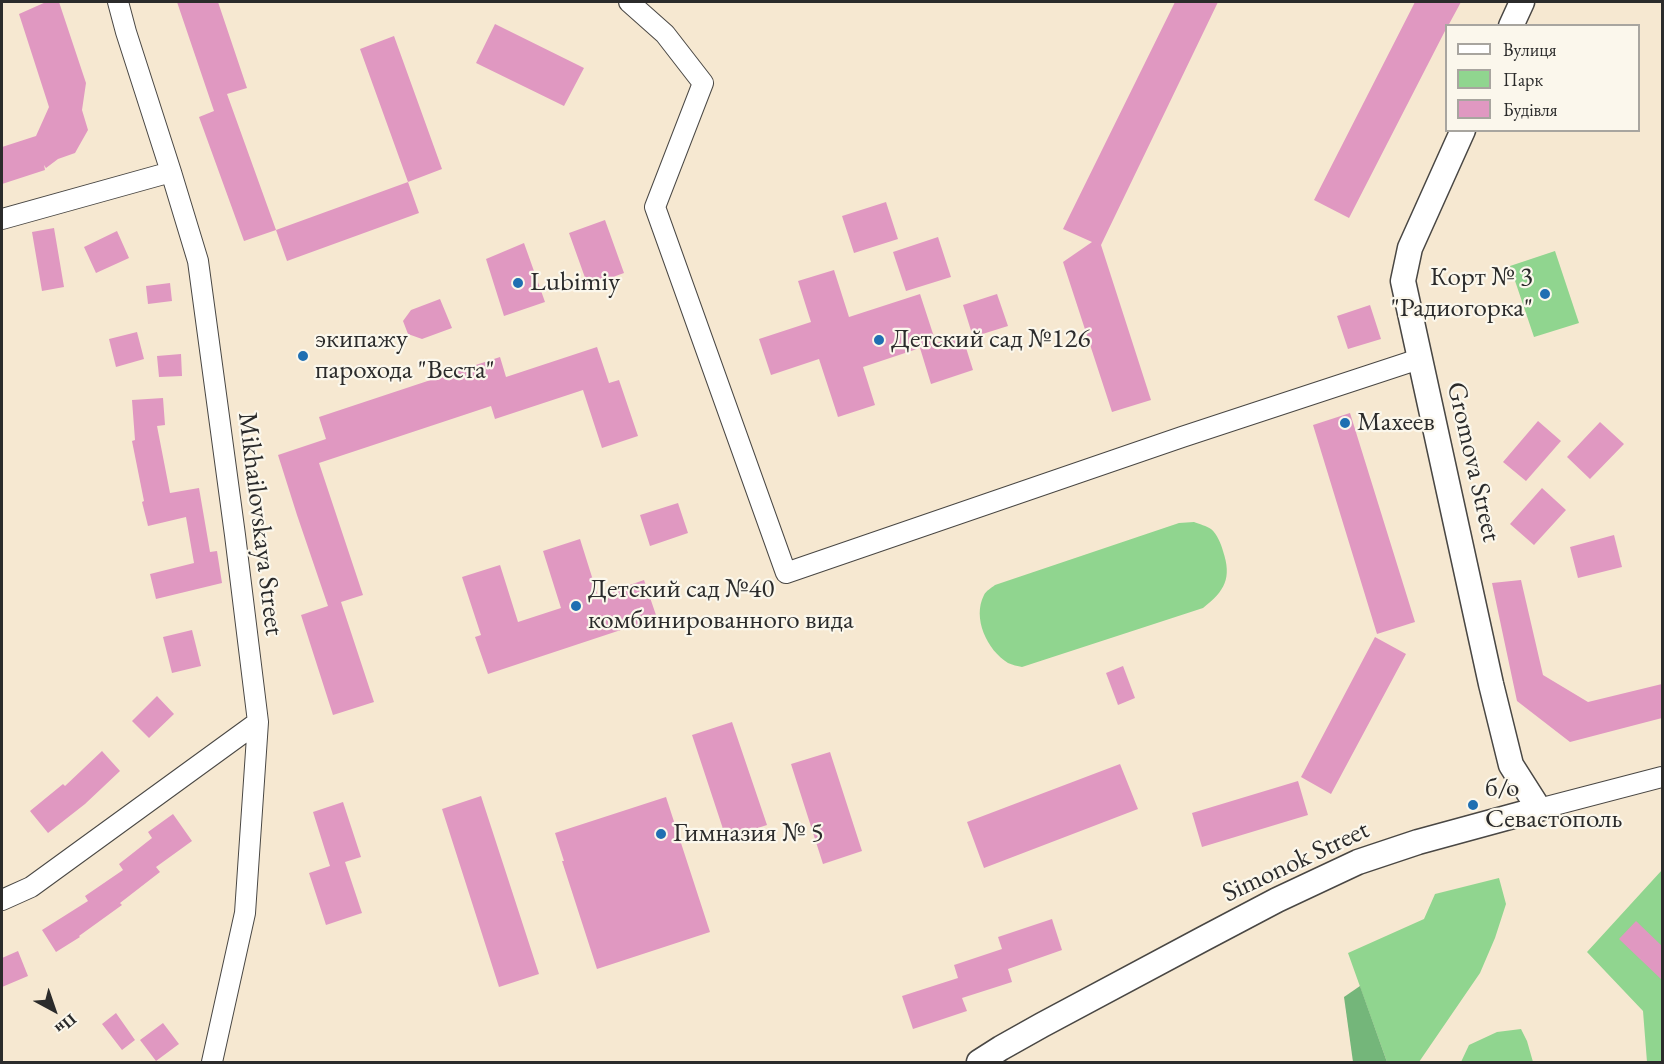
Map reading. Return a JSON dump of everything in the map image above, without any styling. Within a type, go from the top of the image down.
[{"type":"street","name":"Mikhailovskaya Street","points":[[117,2],[198,261],[258,722],[245,913],[212,1062]]},
{"type":"street","points":[[630,2],[665,34],[703,83],[655,207],[786,573],[1182,436],[1419,360]]},
{"type":"street","points":[[1512,24],[1522,2]]},
{"type":"street","name":"Gromova Street","points":[[1462,132],[1410,248],[1403,281],[1491,684],[1511,765],[1539,808]]},
{"type":"street","points":[[2,219],[171,172]]},
{"type":"street","points":[[2,900],[31,887],[258,722]]},
{"type":"street","name":"Simonok Street","points":[[979,1062],[1032,1030],[1277,900],[1358,862],[1418,842],[1539,808],[1662,777]]},
{"type":"green space","name":"Корт № 3 \"Радиогорка\"","points":[[1555,251],[1579,323],[1534,337],[1510,266]]},
{"type":"green space","points":[[1194,522],[1209,528],[1215,534],[1222,548],[1227,569],[1225,583],[1221,590],[1203,608],[1022,667],[1008,663],[988,642],[981,623],[981,604],[985,594],[995,585],[1179,523]]},
{"type":"green space","points":[[1662,870],[1662,1062],[1647,1062],[1643,1011],[1587,952]]},
{"type":"green space","points":[[1499,878],[1506,904],[1480,973],[1419,1062],[1387,1062],[1348,953],[1424,919],[1435,894]]},
{"type":"green space","points":[[1360,986],[1387,1062],[1353,1062],[1344,997]]},
{"type":"green space","points":[[1521,1029],[1533,1062],[1461,1062],[1469,1045],[1497,1032]]},
{"type":"building","points":[[46,2],[59,2],[86,83],[82,110],[88,130],[75,153],[58,159],[46,168],[44,165],[45,170],[2,184],[2,147],[36,136],[49,107],[19,14]]},
{"type":"building","points":[[177,2],[218,2],[247,88],[227,94],[276,230],[244,241],[199,117],[214,111]]},
{"type":"building","points":[[1175,2],[1218,2],[1101,245],[1151,400],[1112,412],[1063,262],[1092,242],[1063,229]]},
{"type":"building","points":[[1415,2],[1461,2],[1449,24],[1445,24],[1445,31],[1349,218],[1314,200]]},
{"type":"building","points":[[495,24],[584,68],[564,106],[476,63]]},
{"type":"building","points":[[394,36],[442,169],[408,182],[360,49]]},
{"type":"building","points":[[408,182],[419,213],[287,261],[276,230]]},
{"type":"building","points":[[886,202],[898,239],[854,253],[842,216]]},
{"type":"building","points":[[605,220],[624,273],[588,286],[569,233]]},
{"type":"building","points":[[54,228],[64,287],[42,291],[32,232]]},
{"type":"building","points":[[117,231],[129,258],[96,273],[84,247]]},
{"type":"building","points":[[938,237],[951,277],[906,291],[893,252]]},
{"type":"building","points":[[524,243],[545,302],[504,316],[486,259]]},
{"type":"building","points":[[834,270],[849,317],[920,294],[936,343],[962,335],[973,370],[931,384],[920,348],[863,367],[875,405],[838,417],[819,359],[771,375],[759,339],[811,322],[798,281]]},
{"type":"building","points":[[170,283],[172,301],[148,304],[146,286]]},
{"type":"building","points":[[997,294],[1008,326],[973,337],[963,305]]},
{"type":"building","points":[[440,299],[452,328],[422,339],[408,334],[403,321],[411,310]]},
{"type":"building","points":[[1370,305],[1381,339],[1348,349],[1337,316]]},
{"type":"building","points":[[137,332],[144,359],[116,367],[109,339]]},
{"type":"building","points":[[597,347],[609,383],[619,380],[638,436],[602,448],[583,390],[495,419],[491,406],[319,463],[363,595],[341,602],[374,702],[333,715],[301,615],[328,606],[278,455],[326,439],[319,417],[500,357],[506,377]]},
{"type":"building","points":[[181,354],[182,376],[159,377],[157,356]]},
{"type":"building","points":[[163,398],[165,425],[157,426],[170,493],[199,488],[210,552],[217,551],[222,583],[156,599],[150,574],[194,563],[186,517],[148,526],[142,502],[144,501],[132,441],[135,440],[132,400]]},
{"type":"building","points":[[1350,413],[1415,622],[1377,634],[1313,425]]},
{"type":"building","points":[[1538,421],[1561,441],[1526,481],[1503,462]]},
{"type":"building","points":[[1600,422],[1624,444],[1590,479],[1567,457]]},
{"type":"building","points":[[1542,488],[1566,510],[1534,545],[1510,524]]},
{"type":"building","points":[[678,503],[688,533],[650,546],[640,515]]},
{"type":"building","points":[[1614,535],[1622,567],[1578,578],[1570,547]]},
{"type":"building","points":[[580,539],[598,596],[644,580],[657,618],[488,674],[475,637],[481,635],[462,577],[500,565],[518,622],[561,608],[543,551]]},
{"type":"building","points":[[1521,580],[1543,675],[1588,702],[1662,684],[1662,718],[1570,742],[1517,701],[1492,583]]},
{"type":"building","points":[[192,630],[201,666],[172,673],[163,637]]},
{"type":"building","points":[[1375,637],[1406,654],[1331,794],[1301,777]]},
{"type":"building","points":[[1123,666],[1135,698],[1118,705],[1106,673]]},
{"type":"building","points":[[157,696],[174,714],[149,738],[132,721]]},
{"type":"building","points":[[732,722],[767,825],[726,838],[692,735]]},
{"type":"building","points":[[102,751],[120,771],[85,804],[48,833],[30,811],[63,784],[65,786]]},
{"type":"building","points":[[830,752],[862,851],[823,864],[791,764]]},
{"type":"building","points":[[1120,764],[1138,809],[984,868],[967,822]]},
{"type":"building","points":[[1298,781],[1308,815],[1202,847],[1192,813]]},
{"type":"building","points":[[481,796],[539,974],[499,987],[442,809]]},
{"type":"building","points":[[666,797],[710,932],[597,969],[555,833]]},
{"type":"building","points":[[343,802],[361,857],[345,862],[362,913],[326,925],[309,873],[330,866],[313,812]]},
{"type":"building","points":[[173,814],[192,841],[156,867],[160,872],[120,903],[122,905],[56,952],[42,930],[88,901],[85,896],[123,870],[119,864],[152,838],[148,832]]},
{"type":"building","points":[[1052,919],[1062,950],[1008,969],[1012,982],[962,998],[967,1011],[913,1029],[902,996],[958,978],[954,965],[1002,949],[998,937]]},
{"type":"building","points":[[1636,921],[1662,946],[1662,980],[1619,939]]},
{"type":"building","points":[[18,951],[28,976],[2,987],[2,958]]},
{"type":"building","points":[[116,1013],[135,1040],[122,1050],[102,1024]]},
{"type":"building","points":[[163,1023],[179,1044],[156,1061],[140,1040]]},
{"type":"place","name":"Lubimiy","points":[[518,283]]},
{"type":"place","name":"Корт № 3 \"Радиогорка\"","points":[[1545,294]]},
{"type":"place","name":"Детский сад №126","points":[[879,340]]},
{"type":"place","name":"экипажу парохода \"Веста\"","points":[[303,356]]},
{"type":"place","name":"Махеев","points":[[1345,423]]},
{"type":"place","name":"Детский сад №40 комбинированного вида","points":[[576,606]]},
{"type":"place","name":"б/о Севастополь","points":[[1473,805]]},
{"type":"place","name":"Гимназия № 5","points":[[661,834]]}]
